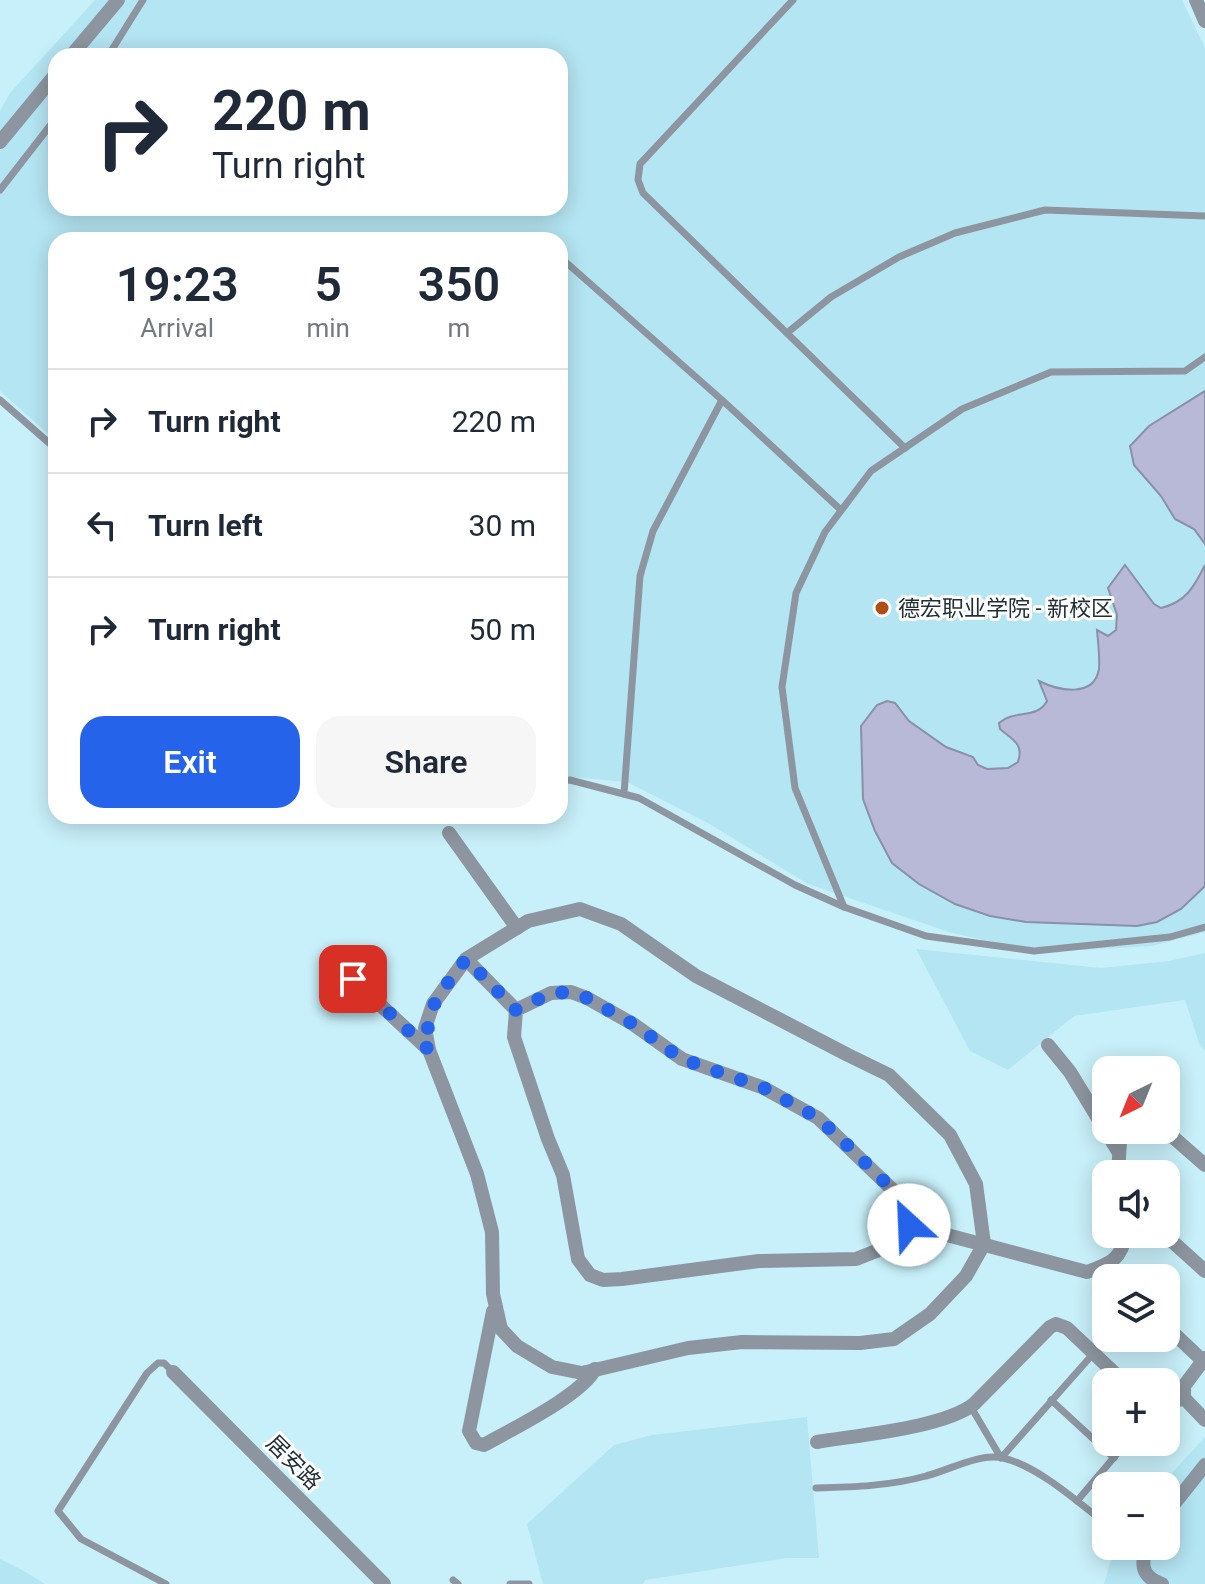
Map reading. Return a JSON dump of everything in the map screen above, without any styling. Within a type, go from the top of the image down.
[{"type":"street","points":[[78,48],[118,0]]},
{"type":"street","points":[[1196,0],[1205,21]]},
{"type":"street","points":[[0,142],[48,84]]},
{"type":"street","points":[[449,833],[517,928]]},
{"type":"street","points":[[580,909],[621,924],[696,976],[889,1075],[950,1135],[976,1184],[984,1244],[966,1276],[930,1314],[894,1339],[860,1343],[742,1342],[688,1348],[582,1373],[552,1367],[517,1346],[501,1329],[495,1303],[492,1232],[477,1174],[429,1050],[425,1028],[433,1004],[466,959],[528,921],[580,909]]},
{"type":"street","points":[[466,959],[516,1010],[514,1037],[563,1175],[578,1259],[590,1275],[603,1280],[622,1279],[759,1261],[856,1259],[884,1248],[909,1225]]},
{"type":"street","points":[[334,962],[429,1050]]},
{"type":"street","points":[[516,1010],[551,993],[571,992],[633,1024],[682,1059],[764,1088],[818,1118],[844,1142],[897,1194],[907,1210],[909,1225]]},
{"type":"street","points":[[1048,1045],[1070,1072],[1118,1151]]},
{"type":"street","points":[[1180,1143],[1205,1165]]},
{"type":"street","points":[[1118,1160],[1119,1144]]},
{"type":"street","points":[[909,1225],[1087,1272],[1110,1264],[1123,1248]]},
{"type":"street","points":[[1180,1248],[1205,1271]]},
{"type":"street","points":[[495,1303],[469,1431],[476,1443],[484,1445],[575,1391],[591,1378],[595,1369]]},
{"type":"street","points":[[817,1442],[920,1424],[962,1413],[1056,1324],[1067,1328],[1110,1368]]},
{"type":"street","points":[[1180,1338],[1204,1359],[1184,1386],[1184,1398],[1205,1420]]},
{"type":"street","name":"居安路","points":[[173,1372],[384,1584]]},
{"type":"street","points":[[1180,1399],[1184,1398]]},
{"type":"street","points":[[1180,1496],[1205,1465]]},
{"type":"street","points":[[1143,1560],[1144,1573],[1162,1584]]},
{"type":"lane","points":[[113,48],[143,0]]},
{"type":"lane","points":[[793,0],[640,164],[638,180],[643,193],[905,448]]},
{"type":"lane","points":[[0,190],[48,128]]},
{"type":"lane","points":[[787,333],[831,297],[899,257],[955,233],[1045,210],[1205,216]]},
{"type":"lane","points":[[568,264],[841,510]]},
{"type":"lane","points":[[844,907],[795,788],[782,687],[796,593],[825,532],[871,471],[962,409],[1051,372],[1185,371],[1205,357]]},
{"type":"lane","points":[[0,400],[48,442]]},
{"type":"lane","points":[[624,794],[640,576],[653,531],[722,400]]},
{"type":"lane","points":[[568,780],[639,798],[795,885],[844,907],[926,936],[1034,951],[1170,937],[1205,927]]},
{"type":"lane","points":[[1001,1458],[1094,1353]]},
{"type":"lane","points":[[166,1584],[81,1539],[58,1511],[147,1373],[158,1363],[164,1363],[173,1372]]},
{"type":"lane","points":[[1051,1400],[1114,1458],[1077,1501]]},
{"type":"lane","points":[[971,1407],[1001,1458]]},
{"type":"lane","points":[[816,1488],[867,1487],[925,1477],[981,1459],[1001,1458],[1033,1470],[1092,1513]]},
{"type":"lane","points":[[510,1584],[529,1584]]},
{"type":"shaded area","name":"德宏职业学院 - 新校区","points":[[95,0],[1182,0],[1205,48],[1205,932],[1152,946],[1084,950],[1012,946],[952,933],[808,884],[708,823],[627,782],[568,777],[568,232],[48,232],[48,434],[0,391],[0,111],[10,93],[48,51],[48,216],[568,216],[568,48],[51,48]]},
{"type":"shaded area","points":[[1205,391],[1205,544],[1194,529],[1175,519],[1161,496],[1134,465],[1130,446],[1149,426]]},
{"type":"shaded area","points":[[1125,565],[1154,604],[1161,608],[1177,602],[1188,592],[1205,565],[1205,886],[1181,909],[1157,922],[1137,926],[1026,922],[990,916],[955,904],[919,884],[892,863],[863,799],[861,726],[877,705],[887,701],[895,703],[909,721],[946,747],[973,757],[978,765],[987,769],[1008,768],[1018,762],[1020,751],[1000,729],[999,723],[1011,716],[1031,713],[1043,707],[1047,701],[1039,681],[1074,690],[1090,685],[1096,678],[1099,669],[1097,630],[1108,636],[1116,630],[1117,615],[1108,588]]},
{"type":"shaded area","points":[[916,949],[1101,968],[1169,961],[1205,953],[1205,1050],[1200,1046],[1185,1000],[1074,1016],[1008,1070],[970,1051]]},
{"type":"shaded area","points":[[807,1417],[819,1558],[786,1558],[645,1580],[643,1584],[543,1584],[527,1524],[614,1445],[652,1435]]},
{"type":"shaded area","points":[[1205,1437],[1205,1584],[1104,1584],[1111,1560],[1180,1560],[1180,1472],[1173,1472]]},
{"type":"shaded area","points":[[0,1559],[22,1570],[45,1584],[0,1584]]},
{"type":"place","name":"德宏职业学院 - 新校区","points":[[882,608]]},
{"type":"route","points":[[353,979],[429,1050],[425,1028],[433,1004],[466,959],[516,1010],[551,993],[571,992],[587,998],[633,1024],[682,1059],[764,1088],[818,1118],[897,1194],[907,1210],[909,1225]]}]
